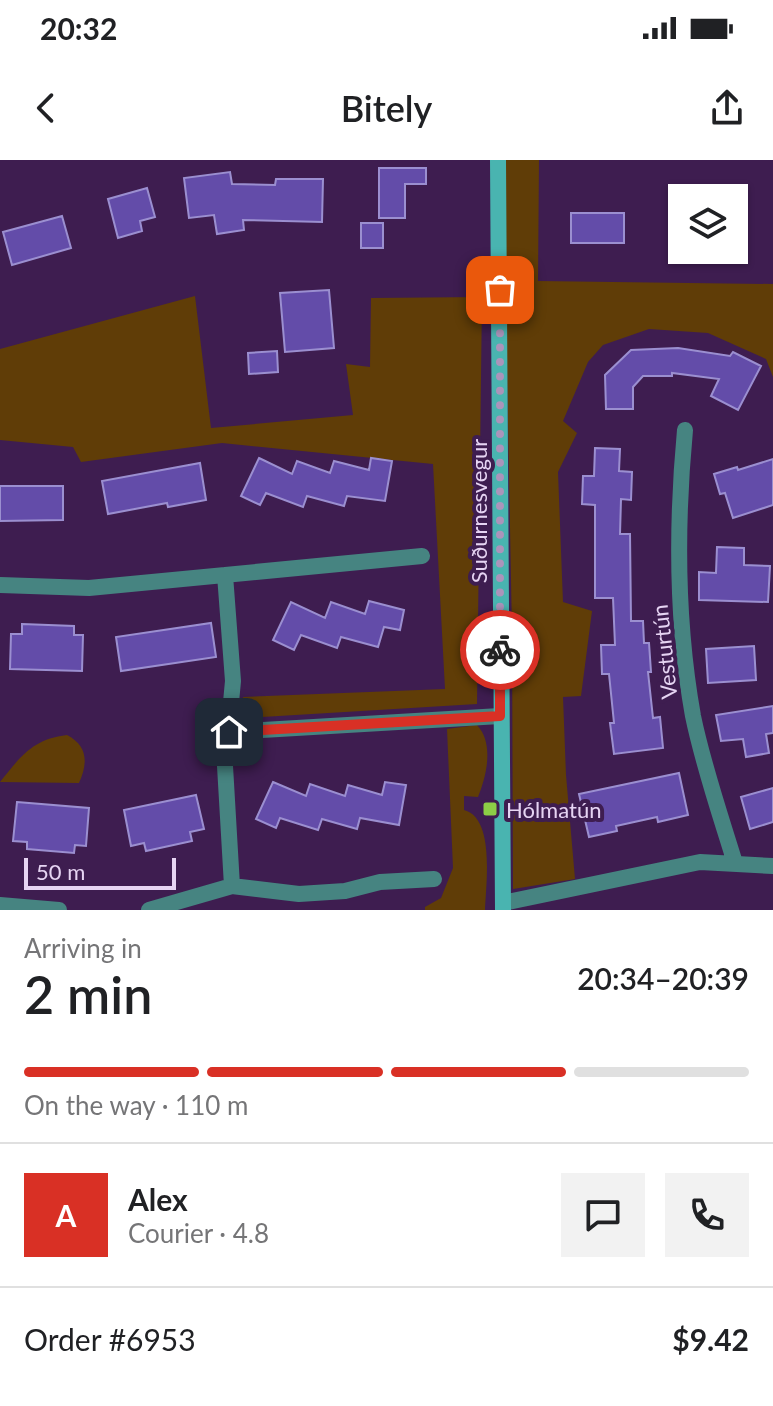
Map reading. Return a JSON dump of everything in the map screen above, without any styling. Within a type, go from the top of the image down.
[{"type":"street","name":"Suðurnesvegur","points":[[498,160],[503,906]]},
{"type":"street","name":"Vesturtún","points":[[685,430],[678,554],[682,632],[694,717],[735,863]]},
{"type":"street","points":[[0,585],[89,588],[422,556]]},
{"type":"street","points":[[225,575],[233,681],[225,766],[232,886]]},
{"type":"street","points":[[229,732],[500,716]]},
{"type":"street","points":[[503,906],[700,862],[773,866]]},
{"type":"street","points":[[149,910],[232,886],[299,894],[345,891],[380,882],[434,879]]},
{"type":"street","points":[[0,905],[59,910]]},
{"type":"shaded area","points":[[503,160],[539,160],[538,281],[773,284],[773,377],[766,359],[708,333],[649,329],[603,345],[588,362],[563,421],[577,433],[558,472],[563,602],[592,611],[581,696],[563,697],[575,879],[513,889],[512,632]]},
{"type":"shaded area","points":[[195,296],[211,428],[353,415],[346,364],[370,367],[371,298],[482,297],[477,704],[245,718],[243,697],[445,689],[433,464],[222,443],[81,462],[73,447],[0,440],[0,349]]},
{"type":"shaded area","points":[[477,725],[486,741],[486,769],[478,797],[464,796],[464,810],[474,815],[485,838],[485,910],[425,910],[441,898],[453,868],[447,729]]},
{"type":"shaded area","points":[[67,735],[79,744],[84,756],[79,783],[0,782],[36,745]]},
{"type":"building","points":[[379,168],[426,168],[426,184],[405,184],[405,218],[379,218]]},
{"type":"building","points":[[230,172],[232,184],[275,185],[276,179],[323,179],[322,222],[243,220],[244,230],[217,234],[214,215],[189,218],[184,178]]},
{"type":"building","points":[[147,188],[155,217],[140,221],[142,231],[118,238],[108,199]]},
{"type":"building","points":[[571,213],[624,213],[624,243],[571,243]]},
{"type":"building","points":[[62,216],[71,248],[12,265],[3,232]]},
{"type":"building","points":[[361,223],[383,223],[383,248],[361,248]]},
{"type":"building","points":[[329,290],[334,348],[285,352],[280,293]]},
{"type":"building","points":[[678,348],[730,356],[733,352],[761,366],[738,410],[711,396],[719,379],[672,373],[672,376],[643,376],[633,387],[633,409],[606,409],[605,375],[631,350]]},
{"type":"building","points":[[277,351],[278,372],[249,374],[248,353]]},
{"type":"building","points":[[595,448],[620,449],[619,471],[632,472],[631,500],[621,499],[620,534],[630,534],[631,621],[643,621],[644,643],[649,643],[651,672],[648,672],[653,718],[660,717],[663,748],[614,754],[609,674],[602,674],[601,645],[615,645],[613,598],[595,598],[595,505],[582,504],[583,476],[594,476]]},
{"type":"building","points":[[259,458],[292,474],[297,461],[330,473],[334,461],[369,470],[371,458],[392,461],[385,501],[347,496],[344,506],[307,496],[303,507],[266,493],[260,505],[241,496]]},
{"type":"building","points":[[773,459],[773,505],[733,518],[725,493],[720,494],[714,474]]},
{"type":"building","points":[[200,463],[206,500],[168,507],[167,503],[108,514],[102,481]]},
{"type":"building","points":[[0,486],[63,486],[63,520],[0,521]]},
{"type":"building","points":[[717,547],[744,548],[744,565],[770,566],[768,602],[699,600],[699,572],[716,573]]},
{"type":"building","points":[[369,601],[404,610],[400,630],[384,627],[378,647],[341,637],[337,648],[301,635],[294,650],[273,640],[291,602],[325,618],[331,602],[365,614]]},
{"type":"building","points":[[211,623],[216,657],[121,671],[116,637]]},
{"type":"building","points":[[22,624],[74,626],[74,635],[83,635],[82,671],[10,669],[11,634],[22,634]]},
{"type":"building","points":[[754,646],[756,680],[708,683],[706,649]]},
{"type":"building","points":[[773,706],[773,733],[766,734],[769,753],[746,757],[743,739],[721,741],[716,715]]},
{"type":"building","points":[[679,773],[688,815],[658,822],[657,817],[616,826],[617,831],[589,837],[579,794]]},
{"type":"building","points":[[273,782],[306,796],[310,784],[345,796],[348,785],[382,795],[385,782],[406,785],[399,825],[360,818],[357,829],[322,819],[318,830],[280,818],[276,828],[256,819]]},
{"type":"building","points":[[773,788],[773,822],[750,829],[741,797]]},
{"type":"building","points":[[196,795],[204,829],[190,832],[192,841],[146,851],[144,843],[131,846],[124,810]]},
{"type":"building","points":[[17,802],[89,808],[86,846],[75,845],[74,853],[27,849],[27,842],[13,841]]},
{"type":"way so far","points":[[500,290],[500,650]]},
{"type":"place","name":"Hólmatún","points":[[490,809]]},
{"type":"route","points":[[229,732],[500,716],[500,650]]}]
